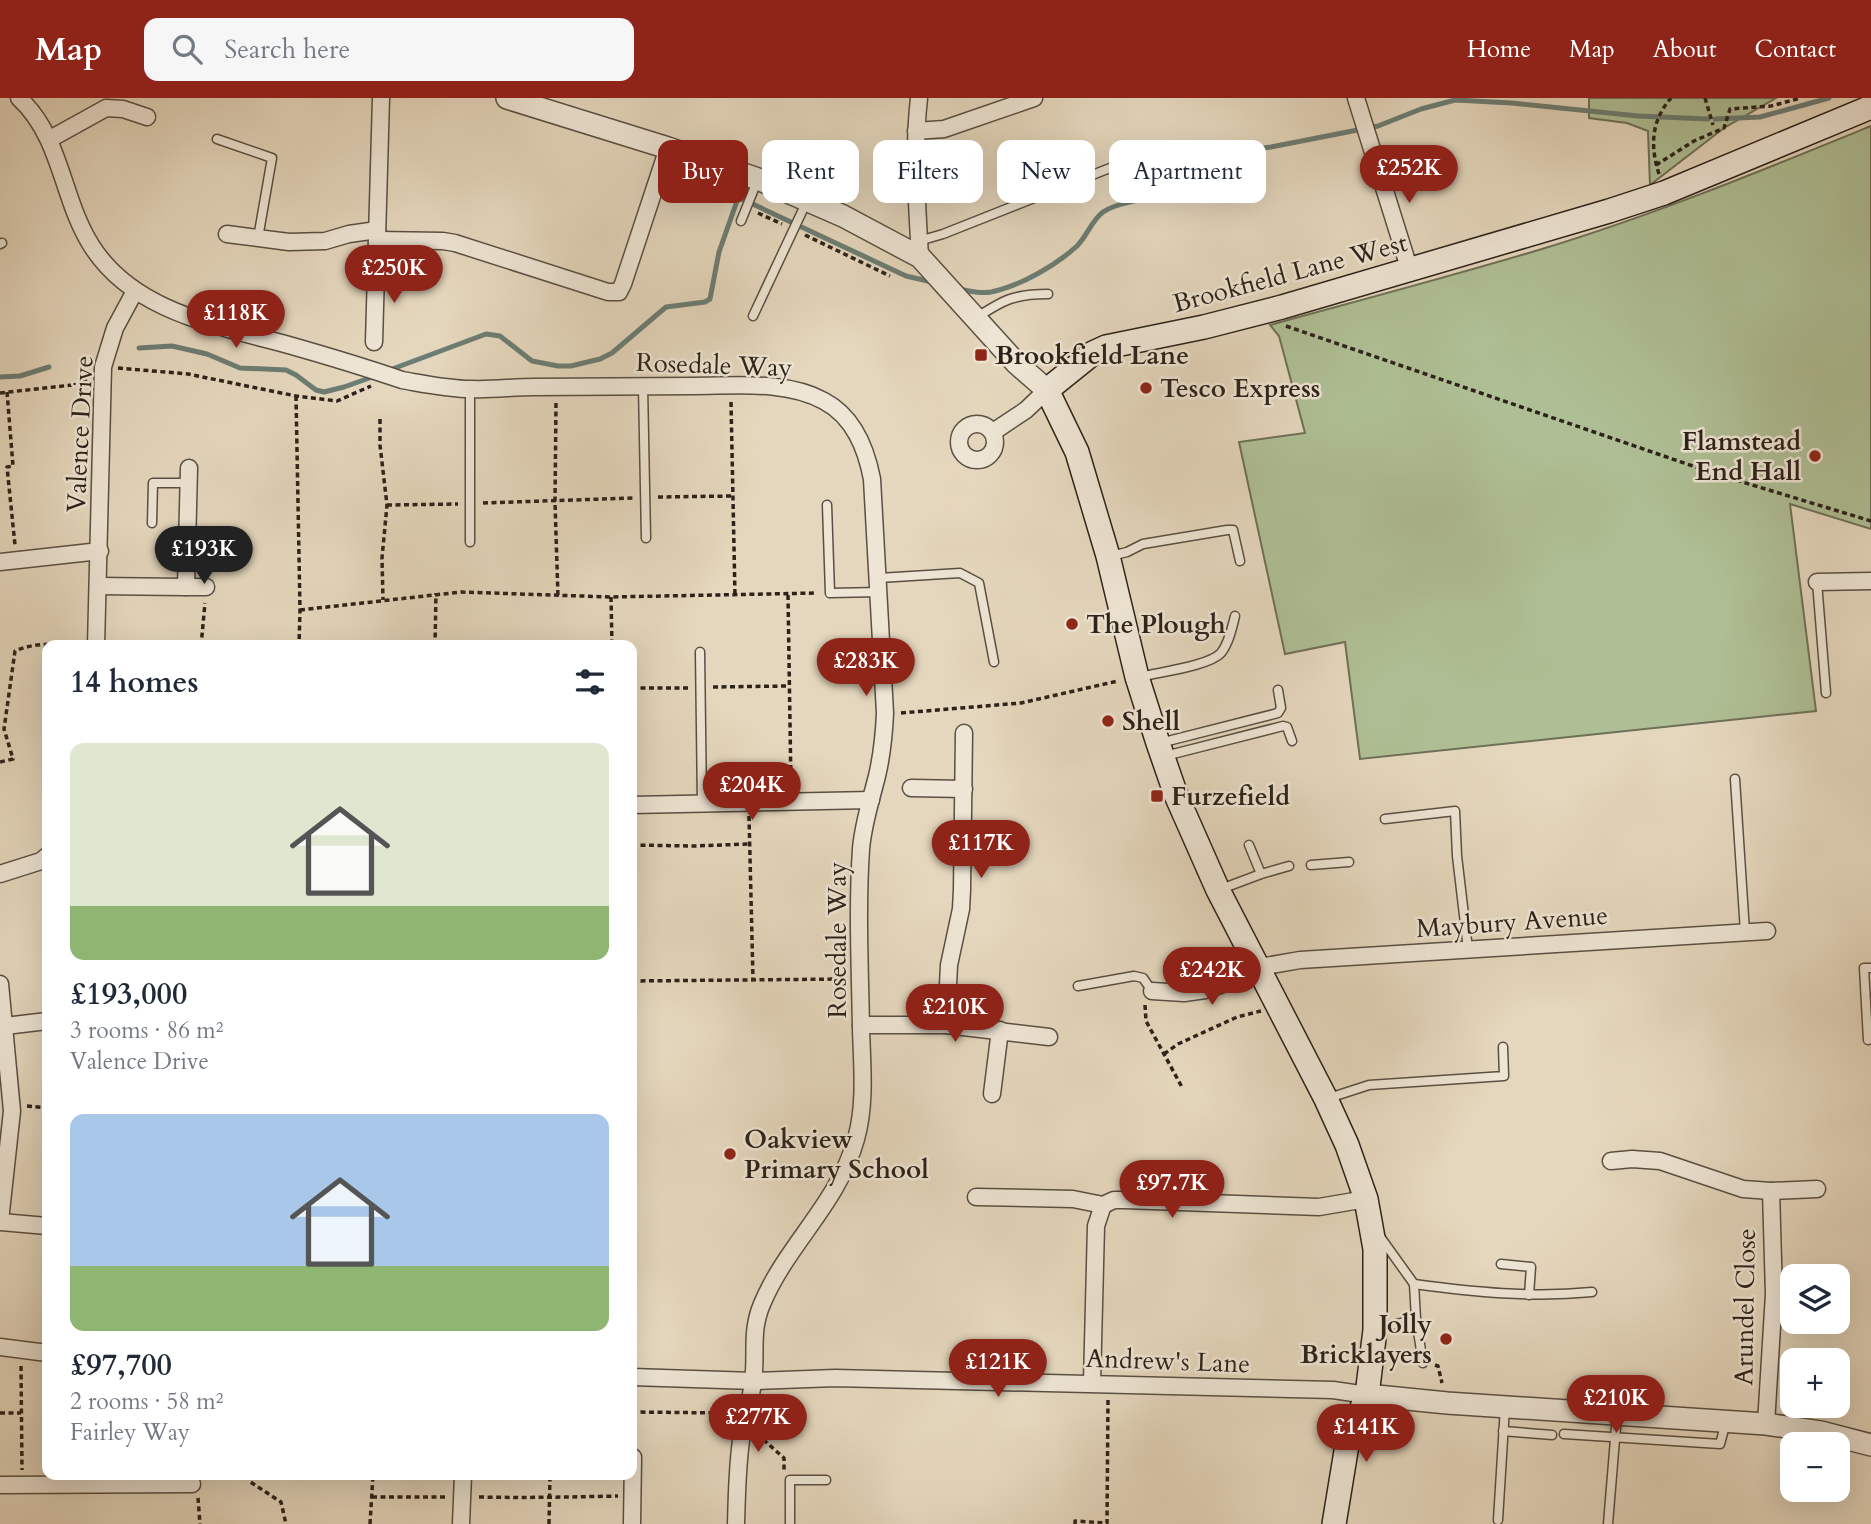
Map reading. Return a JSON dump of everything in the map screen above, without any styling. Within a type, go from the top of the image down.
[{"type":"main road","name":"Brookfield Lane West","points":[[1047,390],[1083,360],[1106,346],[1204,327],[1282,307],[1410,271],[1664,193],[1871,107]]},
{"type":"main road","points":[[1047,390],[1077,452],[1160,750],[1197,845],[1326,1099],[1354,1163],[1368,1210],[1375,1249],[1375,1330],[1367,1395],[1347,1445],[1334,1524]]},
{"type":"street","name":"Rosedale Way","points":[[19,98],[33,113],[50,139],[77,216],[91,245],[117,276],[135,291],[178,312],[402,380],[470,389],[731,386],[764,387],[809,394],[841,413],[863,446],[872,479],[885,713],[882,748],[861,847],[862,1080],[857,1137],[841,1180],[825,1207],[781,1267],[761,1306],[753,1343],[754,1381],[737,1477],[736,1524]]},
{"type":"street","points":[[374,342],[381,98]]},
{"type":"street","points":[[507,98],[658,145]]},
{"type":"street","points":[[919,98],[915,190],[924,256]]},
{"type":"street","points":[[916,131],[944,130],[1034,98]]},
{"type":"street","points":[[1356,98],[1410,271]]},
{"type":"street","points":[[50,139],[106,108],[123,109],[147,117]]},
{"type":"street","points":[[228,234],[289,242],[325,241],[349,234],[443,240],[608,292],[618,292],[624,284],[658,179]]},
{"type":"street","points":[[748,184],[924,256],[1016,363],[1047,390],[1026,410],[993,432]]},
{"type":"street","name":"Valence Drive","points":[[96,640],[103,367],[115,328],[135,291]]},
{"type":"street","points":[[186,587],[189,475]]},
{"type":"street","points":[[8,561],[100,551]]},
{"type":"street","points":[[1817,582],[1871,580]]},
{"type":"street","points":[[98,586],[206,587]]},
{"type":"street","points":[[946,1025],[949,965],[961,909],[964,733]]},
{"type":"street","points":[[911,788],[964,789]]},
{"type":"street","points":[[637,805],[871,800]]},
{"type":"street","points":[[0,874],[42,860]]},
{"type":"street","name":"Maybury Avenue","points":[[1259,967],[1300,960],[1767,931]]},
{"type":"street","points":[[1147,985],[1184,993],[1205,990],[1227,983],[1259,967]]},
{"type":"street","points":[[0,984],[12,1111],[1,1221],[42,1225]]},
{"type":"street","points":[[5,1026],[42,1022]]},
{"type":"street","points":[[861,1025],[946,1025],[1049,1037]]},
{"type":"street","points":[[992,1094],[999,1030]]},
{"type":"street","name":"Arundel Close","points":[[1611,1161],[1660,1161],[1733,1186],[1771,1191],[1817,1189]]},
{"type":"street","name":"Arundel Close","points":[[1766,1424],[1774,1294],[1771,1191]]},
{"type":"street","points":[[976,1197],[1073,1199],[1102,1205],[1114,1200],[1125,1200],[1368,1210]]},
{"type":"street","points":[[1100,1383],[1096,1226],[1102,1205]]},
{"type":"street","points":[[0,1347],[42,1352]]},
{"type":"street","name":"Andrew's Lane","points":[[637,1377],[754,1381],[835,1378],[1100,1383],[1333,1390],[1367,1395]]},
{"type":"street","points":[[1367,1395],[1447,1403],[1766,1424],[1821,1432],[1871,1445]]},
{"type":"street","points":[[0,1485],[139,1480],[192,1483]]},
{"type":"street","points":[[461,1524],[463,1480]]},
{"type":"street","points":[[632,1480],[632,1524]]},
{"type":"lane","points":[[216,139],[272,158],[258,238]]},
{"type":"lane","points":[[924,256],[943,234],[1109,168]]},
{"type":"lane","points":[[741,221],[755,187]]},
{"type":"lane","points":[[753,316],[803,208]]},
{"type":"lane","points":[[969,311],[1012,298],[1048,294]]},
{"type":"lane","points":[[643,386],[646,538]]},
{"type":"lane","points":[[470,389],[470,542]]},
{"type":"lane","points":[[152,523],[153,483],[189,475]]},
{"type":"lane","points":[[827,505],[830,593],[960,573],[979,583],[994,662]]},
{"type":"lane","points":[[1108,556],[1127,552],[1143,544],[1233,530],[1240,561]]},
{"type":"lane","points":[[1817,582],[1826,693]]},
{"type":"lane","points":[[1138,677],[1208,661],[1219,654],[1232,629],[1235,616]]},
{"type":"lane","points":[[700,652],[702,804]]},
{"type":"lane","points":[[1160,750],[1278,713],[1281,708],[1278,690]]},
{"type":"lane","points":[[1160,750],[1283,726],[1287,727],[1292,741]]},
{"type":"lane","points":[[1735,779],[1745,932]]},
{"type":"lane","points":[[1385,819],[1455,811],[1457,856],[1468,949]]},
{"type":"lane","points":[[1249,845],[1261,874]]},
{"type":"lane","points":[[1311,864],[1349,862]]},
{"type":"lane","points":[[1218,890],[1289,866]]},
{"type":"lane","points":[[1871,968],[1864,968],[1868,1040],[1871,1039]]},
{"type":"lane","points":[[1078,986],[1134,976],[1147,985]]},
{"type":"lane","points":[[1326,1099],[1370,1085],[1504,1076],[1503,1047]]},
{"type":"lane","points":[[1368,1210],[1414,1284],[1423,1363]]},
{"type":"lane","points":[[1501,1264],[1531,1267],[1530,1295]]},
{"type":"lane","points":[[1414,1284],[1484,1294],[1592,1292]]},
{"type":"lane","points":[[1375,1330],[1416,1319]]},
{"type":"lane","points":[[1498,1520],[1505,1407]]},
{"type":"lane","points":[[1608,1524],[1617,1414]]},
{"type":"lane","points":[[1564,1434],[1720,1444],[1726,1421]]},
{"type":"lane","points":[[1503,1431],[1552,1435]]},
{"type":"lane","points":[[790,1524],[790,1480],[827,1480]]},
{"type":"path","points":[[1664,193],[1652,139],[1656,123],[1671,98]]},
{"type":"path","points":[[1705,98],[1713,125]]},
{"type":"path","points":[[1656,165],[1694,141],[1724,128],[1730,109],[1771,106],[1801,98]]},
{"type":"path","points":[[747,207],[890,276]]},
{"type":"path","points":[[1282,307],[1287,328],[1716,474],[1871,521]]},
{"type":"path","points":[[0,393],[81,384],[103,367],[188,374],[296,396],[337,401],[375,384]]},
{"type":"path","points":[[731,386],[734,596]]},
{"type":"path","points":[[557,387],[555,502],[558,597]]},
{"type":"path","points":[[7,392],[13,466],[7,467],[8,561]]},
{"type":"path","points":[[296,396],[299,640]]},
{"type":"path","points":[[380,419],[380,445],[387,505],[382,558],[383,600]]},
{"type":"path","points":[[387,505],[733,496]]},
{"type":"path","points":[[202,640],[206,587]]},
{"type":"path","points":[[300,610],[436,593],[490,592],[558,597],[830,593]]},
{"type":"path","points":[[435,640],[436,593]]},
{"type":"path","points":[[788,595],[791,803]]},
{"type":"path","points":[[611,597],[612,640]]},
{"type":"path","points":[[0,762],[13,759],[4,729],[15,651],[25,646],[42,645]]},
{"type":"path","points":[[885,713],[919,713],[1021,703],[1138,677]]},
{"type":"path","points":[[748,804],[753,979]]},
{"type":"path","points":[[637,845],[749,844]]},
{"type":"path","points":[[637,981],[861,979]]},
{"type":"path","points":[[1147,985],[1142,989],[1147,1012],[1146,1021],[1184,1089]]},
{"type":"path","points":[[1164,1054],[1178,1044],[1237,1017],[1279,1005]]},
{"type":"path","points":[[21,1350],[23,1485]]},
{"type":"path","points":[[1423,1363],[1437,1366],[1447,1403]]},
{"type":"path","points":[[1074,1524],[1074,1521],[1107,1523],[1100,1383]]},
{"type":"path","points":[[637,1412],[723,1413],[784,1458],[784,1471]]},
{"type":"path","points":[[0,1413],[21,1413]]},
{"type":"path","points":[[249,1480],[281,1502],[286,1524]]},
{"type":"path","points":[[370,1524],[373,1480]]},
{"type":"path","points":[[549,1524],[550,1480]]},
{"type":"path","points":[[372,1497],[632,1496]]},
{"type":"green space","points":[[1589,98],[1776,98],[1724,128],[1650,185],[1648,131],[1627,123],[1589,118]]},
{"type":"green space","points":[[1871,126],[1871,529],[1790,504],[1816,711],[1360,759],[1345,642],[1285,654],[1239,442],[1305,433],[1279,336],[1270,325],[1584,236],[1708,191]]},
{"type":"waterway","points":[[1715,119],[1760,117],[1829,98]]},
{"type":"waterway","points":[[959,289],[991,292],[1037,274],[1077,246],[1103,212],[1149,196],[1186,164],[1200,156],[1271,147],[1378,126],[1421,109],[1455,100],[1638,116],[1708,119]]},
{"type":"waterway","points":[[387,371],[486,334],[500,336],[532,361],[571,366],[600,359],[612,353],[666,307],[710,299],[719,252],[737,201],[742,199],[906,276],[932,282]]},
{"type":"waterway","points":[[139,348],[172,346],[207,354],[240,368],[286,370],[316,390],[324,392],[375,376]]},
{"type":"waterway","points":[[0,377],[20,376],[49,367]]},
{"type":"place","name":"Brookfield Lane","points":[[981,355]]},
{"type":"place","name":"Tesco Express","points":[[1146,388]]},
{"type":"place","name":"Flamstead End Hall","points":[[1815,456]]},
{"type":"place","name":"The Plough","points":[[1072,624]]},
{"type":"place","name":"Shell","points":[[1108,721]]},
{"type":"place","name":"Furzefield","points":[[1157,796]]},
{"type":"place","name":"Oakview Primary School","points":[[730,1154]]},
{"type":"place","name":"Jolly Bricklayers","points":[[1446,1339]]}]
